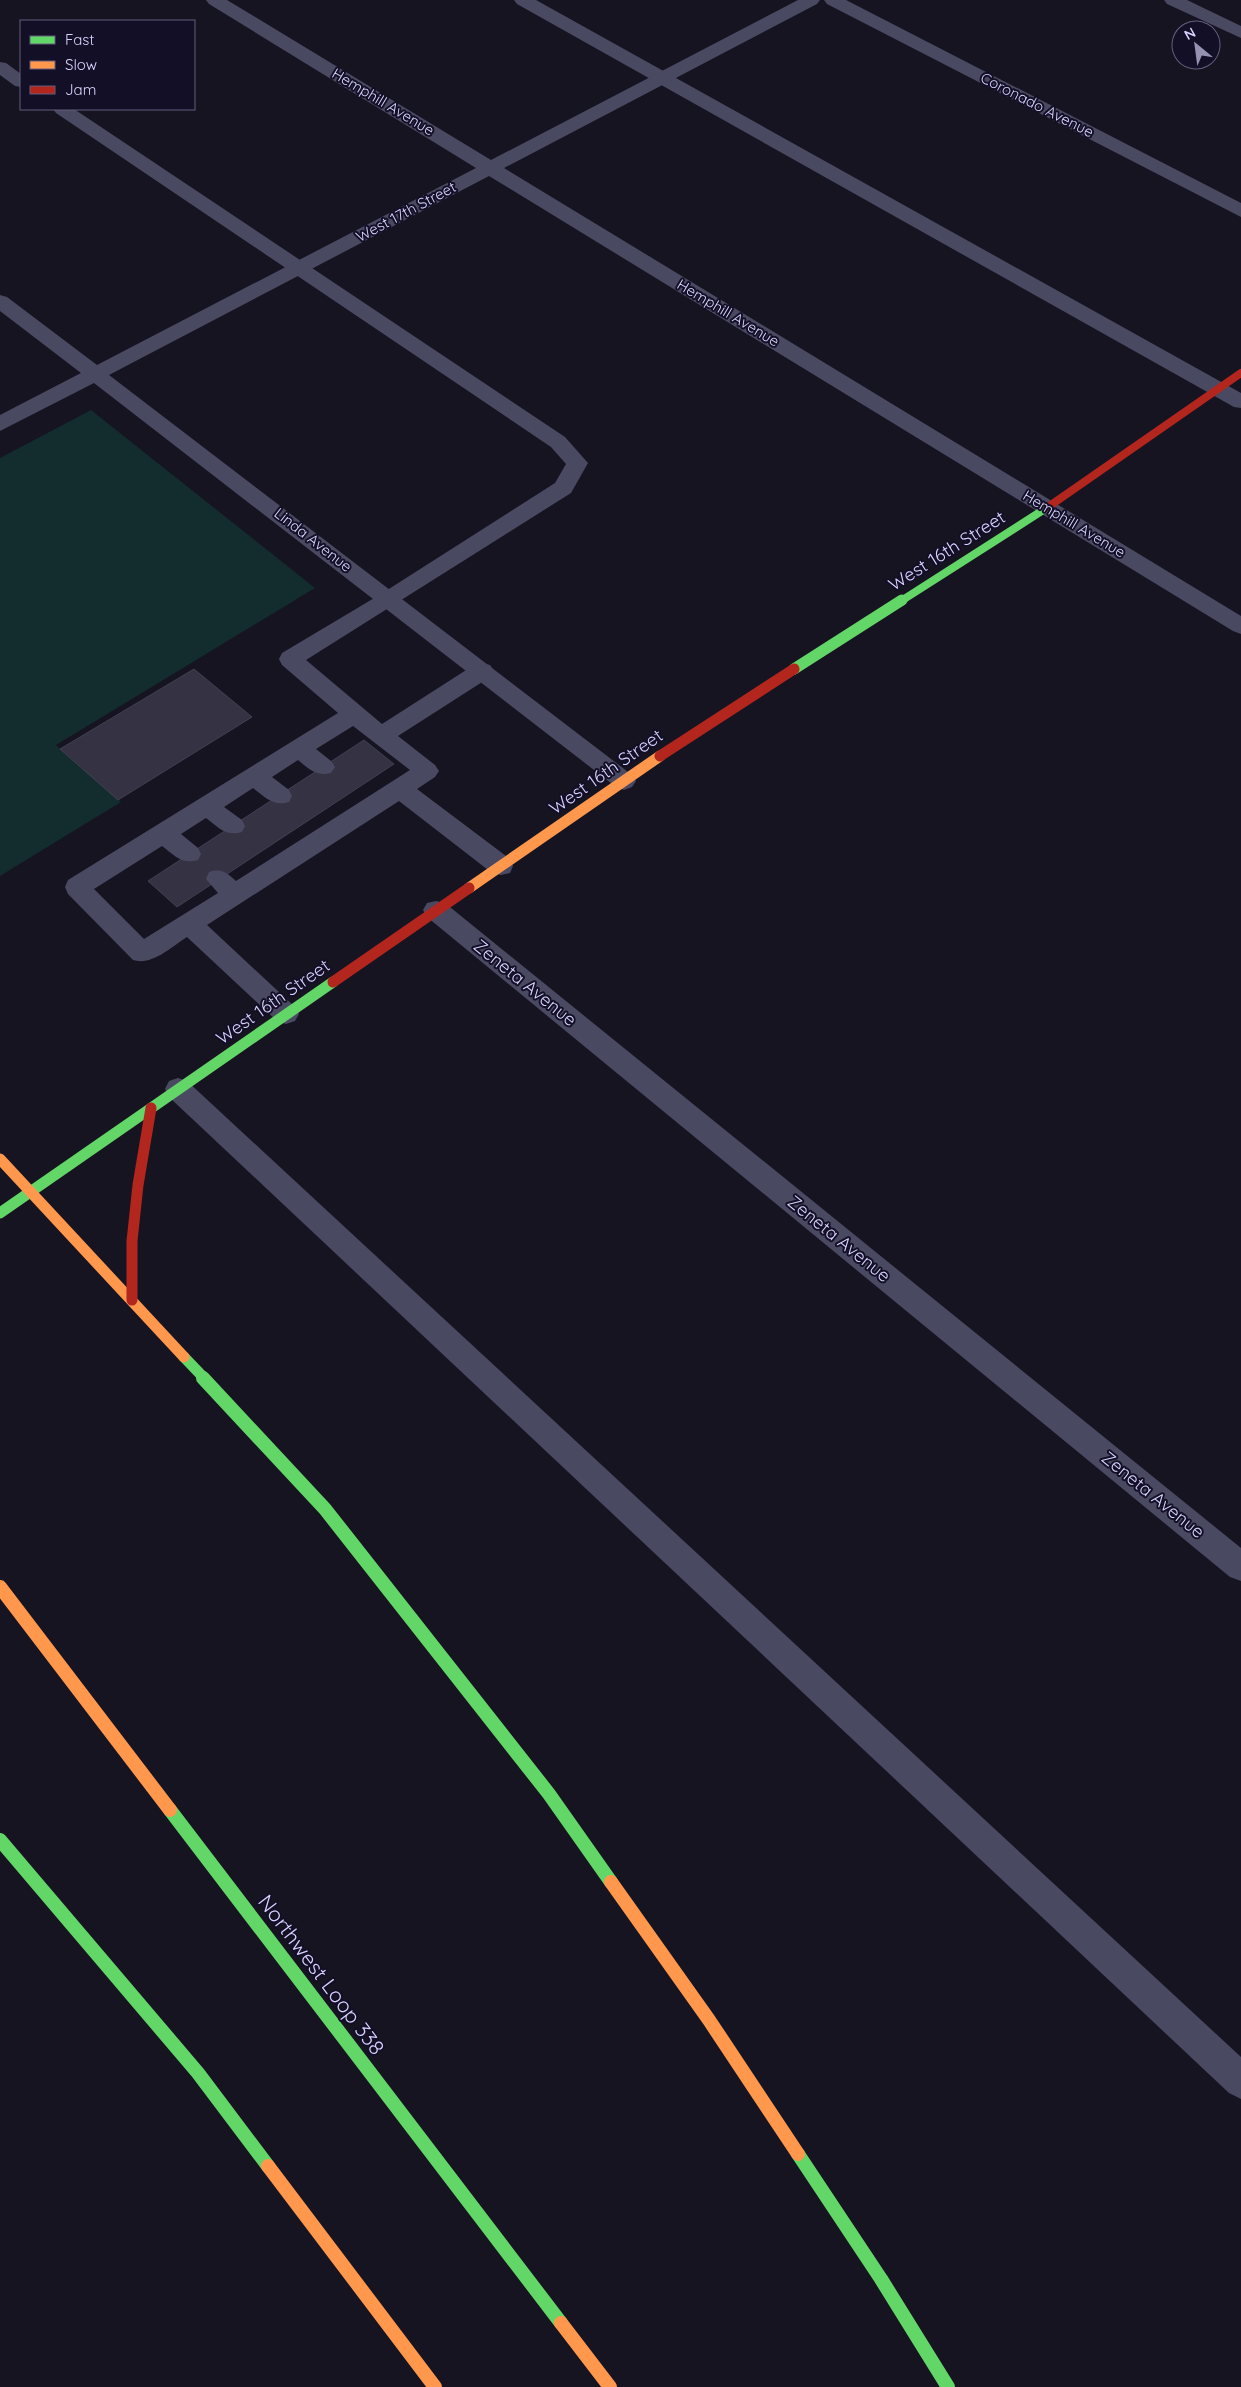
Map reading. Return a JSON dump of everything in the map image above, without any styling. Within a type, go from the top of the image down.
[{"type":"main road","name":"West 16th Street","points":[[0,1213],[624,780],[692,734],[1047,508],[1241,373]]},
{"type":"main road","points":[[132,1300],[132,1241],[138,1185],[151,1108]]},
{"type":"main road","points":[[0,1159],[32,1191],[325,1509],[549,1794],[709,2020],[881,2279],[948,2387]]},
{"type":"main road","name":"Northwest Loop 338","points":[[0,1587],[610,2387]]},
{"type":"main road","points":[[0,1840],[198,2073],[435,2387]]},
{"type":"street","name":"Hemphill Avenue","points":[[215,0],[1241,626]]},
{"type":"street","points":[[523,0],[1241,402]]},
{"type":"street","name":"West 17th Street","points":[[0,424],[811,0]]},
{"type":"street","name":"Coronado Avenue","points":[[833,0],[1241,211]]},
{"type":"street","points":[[1173,0],[1241,33]]},
{"type":"street","points":[[0,67],[20,81]]},
{"type":"street","points":[[64,110],[558,442],[577,463],[563,488],[389,599],[290,659],[354,714],[427,771],[284,863],[226,887],[189,924],[142,953],[78,888],[354,714]]},
{"type":"street","name":"Linda Avenue","points":[[0,301],[624,780]]},
{"type":"street","points":[[382,736],[482,671]]},
{"type":"street","points":[[299,748],[323,767]]},
{"type":"street","points":[[254,776],[280,796]]},
{"type":"street","points":[[400,789],[501,866]]},
{"type":"street","points":[[354,790],[373,806]]},
{"type":"street","points":[[207,806],[233,826]]},
{"type":"street","points":[[310,818],[331,833]]},
{"type":"street","points":[[163,833],[189,854]]},
{"type":"street","points":[[265,848],[284,863]]},
{"type":"street","name":"Zeneta Avenue","points":[[436,910],[1241,1567]]},
{"type":"street","points":[[189,924],[286,1014]]},
{"type":"street","points":[[178,1089],[1241,2081]]},
{"type":"green space","points":[[91,410],[315,588],[56,745],[121,802],[0,876],[0,458]]},
{"type":"building","points":[[194,669],[252,717],[118,800],[60,749]]},
{"type":"building","points":[[364,740],[394,764],[177,907],[148,881]]},
{"type":"traffic: fast","points":[[794,669],[1048,507]]},
{"type":"traffic: fast","points":[[0,1213],[333,982]]},
{"type":"traffic: fast","points":[[184,1357],[325,1509],[549,1794],[611,1882]]},
{"type":"traffic: fast","points":[[170,1810],[561,2323]]},
{"type":"traffic: fast","points":[[0,1840],[198,2073],[268,2166]]},
{"type":"traffic: fast","points":[[798,2154],[881,2279],[948,2387]]},
{"type":"traffic: slow","points":[[469,888],[660,756]]},
{"type":"traffic: slow","points":[[0,1159],[184,1357]]},
{"type":"traffic: slow","points":[[0,1587],[170,1810]]},
{"type":"traffic: slow","points":[[611,1882],[709,2020],[798,2154]]},
{"type":"traffic: slow","points":[[268,2166],[435,2387]]},
{"type":"traffic: slow","points":[[561,2323],[610,2387]]},
{"type":"traffic: jam","points":[[1048,507],[1241,373]]},
{"type":"traffic: jam","points":[[660,756],[794,669]]},
{"type":"traffic: jam","points":[[333,982],[469,888]]},
{"type":"traffic: jam","points":[[132,1300],[132,1241],[138,1185],[151,1108]]}]
